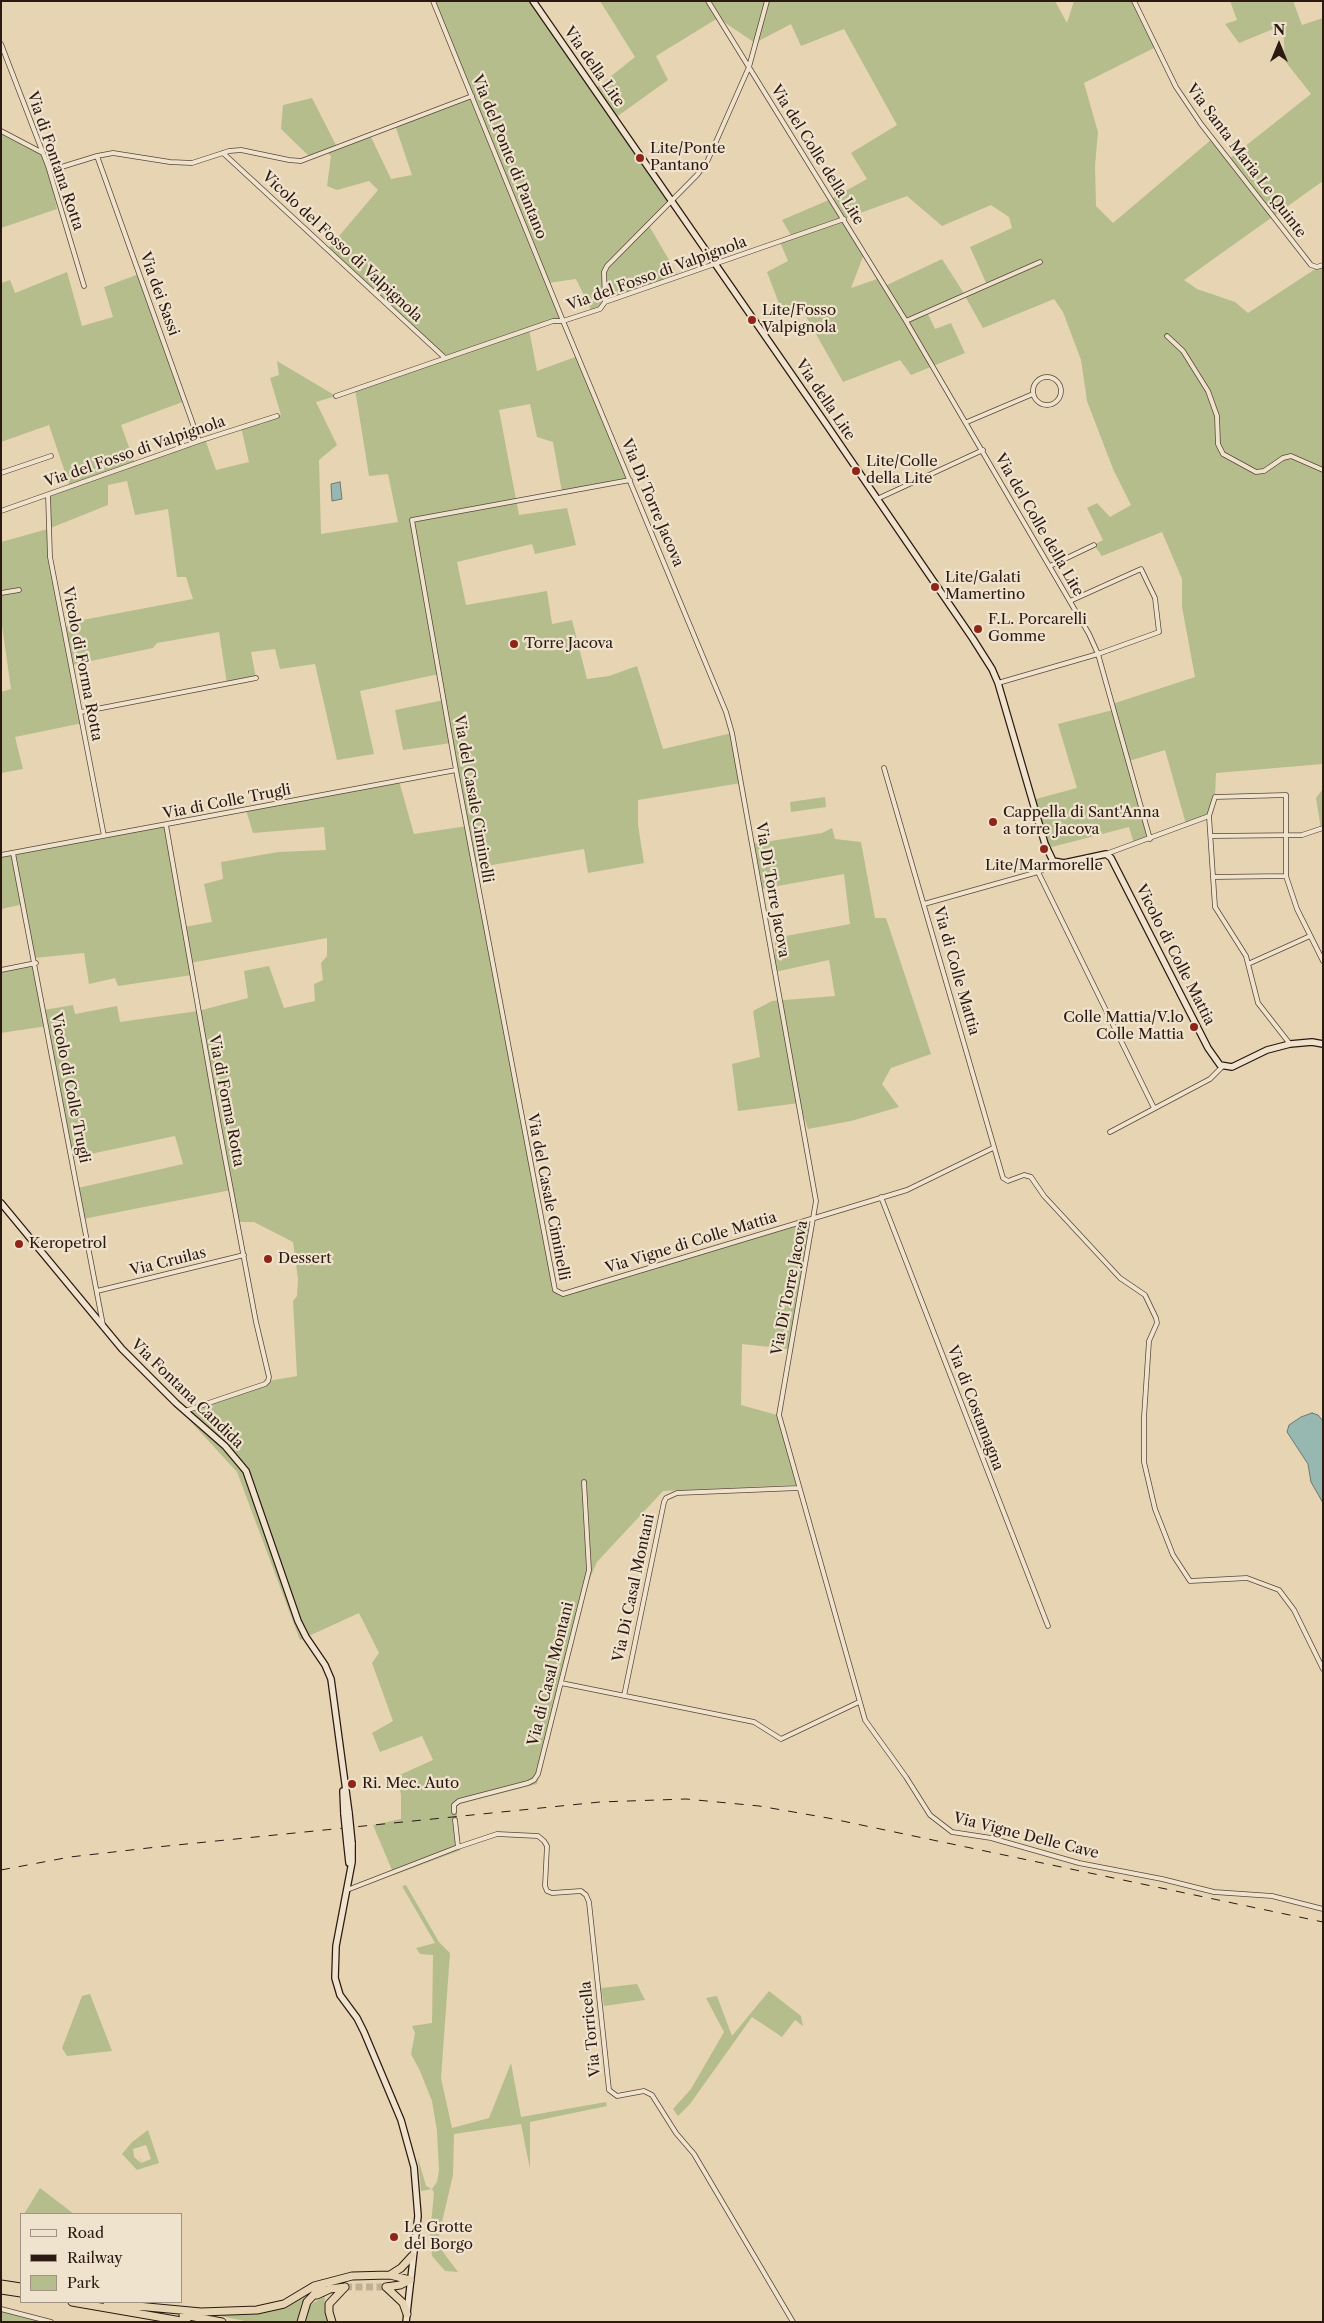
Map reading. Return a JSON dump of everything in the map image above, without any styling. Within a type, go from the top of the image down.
[{"type":"highway","points":[[390,2275],[401,2268],[412,2256]]},
{"type":"highway","points":[[126,2305],[201,2312],[257,2310],[284,2304],[312,2287],[359,2275],[390,2275],[410,2280]]},
{"type":"highway","points":[[406,2318],[402,2303],[386,2287],[400,2285],[410,2280]]},
{"type":"highway","points":[[301,2321],[307,2302],[326,2283]]},
{"type":"highway","points":[[1,2284],[20,2287]]},
{"type":"highway","points":[[307,2302],[326,2290],[345,2287],[329,2304],[332,2322]]},
{"type":"highway","points":[[1,2290],[20,2293]]},
{"type":"highway","points":[[78,2303],[187,2322]]},
{"type":"highway","points":[[113,2303],[222,2322]]},
{"type":"street","name":"Via del Ponte di Pantano","points":[[433,1],[563,321]]},
{"type":"street","name":"Via della Lite","points":[[533,1],[973,639],[998,683],[1045,844],[1053,861],[1058,863]]},
{"type":"street","name":"Via del Colle della Lite","points":[[708,1],[967,422],[1070,601],[1098,654],[1150,839]]},
{"type":"street","points":[[605,302],[604,272],[606,266],[706,164],[748,67],[767,1]]},
{"type":"street","name":"Via Santa Maria Le Quinte","points":[[1134,1],[1176,87],[1200,124],[1311,265],[1317,268],[1323,265]]},
{"type":"street","name":"Via di Fontana Rotta","points":[[1,44],[48,166],[84,286]]},
{"type":"street","points":[[48,166],[55,169],[97,156],[122,154],[188,163],[202,161],[223,153],[248,150],[301,161],[472,96]]},
{"type":"street","points":[[1,131],[42,153]]},
{"type":"street","name":"Vicolo del Fosso di Valpignola","points":[[223,153],[445,358]]},
{"type":"street","name":"Via dei Sassi","points":[[97,156],[199,441]]},
{"type":"street","name":"Via del Fosso di Valpignola","points":[[336,396],[553,321],[563,321],[601,309],[605,302],[844,220]]},
{"type":"street","points":[[906,321],[1040,262]]},
{"type":"street","name":"Via Di Torre Jacova","points":[[563,321],[726,712],[732,733],[816,1195],[815,1217],[778,1409],[798,1488]]},
{"type":"street","points":[[1167,336],[1182,349],[1207,388],[1217,413],[1218,446],[1223,454],[1256,472],[1265,471],[1283,458],[1291,456],[1323,470]]},
{"type":"street","points":[[967,422],[1033,394],[1037,382],[1044,378],[1052,378],[1061,387],[1058,400],[1050,405],[1042,404],[1033,394]]},
{"type":"street","name":"Via del Fosso di Valpignola","points":[[1,511],[199,441],[277,416]]},
{"type":"street","points":[[877,499],[983,450]]},
{"type":"street","points":[[1,473],[51,456]]},
{"type":"street","name":"Via del Casale Ciminelli","points":[[563,1294],[557,1292],[554,1286],[456,770],[412,520],[630,480]]},
{"type":"street","name":"Vicolo di Forma Rotta","points":[[48,495],[50,555],[104,836]]},
{"type":"street","points":[[1050,566],[1094,545]]},
{"type":"street","points":[[998,683],[1098,654],[1159,632],[1155,598],[1141,569],[1070,601]]},
{"type":"street","points":[[1,593],[19,590]]},
{"type":"street","points":[[80,712],[256,678]]},
{"type":"street","name":"Via di Colle Mattia","points":[[884,768],[993,1148],[1005,1180],[1024,1175],[1031,1177],[1046,1198],[1120,1278],[1145,1295],[1156,1317],[1157,1323],[1149,1341],[1144,1417],[1145,1465],[1153,1504],[1165,1537],[1179,1566],[1190,1582],[1247,1578],[1277,1589],[1294,1610],[1323,1669]]},
{"type":"street","name":"Via di Colle Trugli","points":[[1,855],[456,770]]},
{"type":"street","points":[[1290,1044],[1258,1003],[1246,956],[1215,907],[1212,836],[1209,816],[1215,797],[1286,795],[1286,876],[1297,909],[1323,960]]},
{"type":"street","points":[[924,904],[1038,872],[1058,863],[1106,854],[1209,816]]},
{"type":"street","name":"Via di Forma Rotta","points":[[166,825],[204,1046],[268,1381],[184,1411]]},
{"type":"street","points":[[1212,836],[1312,833],[1323,828]]},
{"type":"street","name":"Vicolo di Colle Trugli","points":[[13,853],[36,963],[103,1327]]},
{"type":"street","name":"Vicolo di Colle Mattia","points":[[1106,854],[1109,855],[1119,869],[1208,1048],[1217,1062],[1223,1066]]},
{"type":"street","points":[[1038,872],[1154,1108]]},
{"type":"street","points":[[1213,877],[1286,876]]},
{"type":"street","points":[[1248,964],[1310,936]]},
{"type":"street","points":[[1,970],[36,963]]},
{"type":"street","points":[[1110,1132],[1210,1079],[1223,1066],[1232,1067],[1269,1049],[1290,1044],[1312,1042],[1323,1044]]},
{"type":"street","name":"Via Vigne di Colle Mattia","points":[[563,1294],[915,1187],[993,1148]]},
{"type":"street","name":"Via di Costamagna","points":[[881,1198],[1048,1626]]},
{"type":"street","name":"Via Fontana Candida","points":[[1,1203],[103,1327],[184,1411],[231,1452],[249,1478],[298,1621],[306,1637],[325,1665],[331,1679],[343,1774],[350,1870],[337,1941],[335,1978],[340,1995],[362,2026],[408,2140],[414,2167],[418,2205],[406,2318]]},
{"type":"street","name":"Via Cruilas","points":[[97,1291],[244,1255]]},
{"type":"street","name":"Via di Casal Montani","points":[[454,1812],[454,1805],[459,1801],[526,1784],[535,1778],[561,1683],[589,1567],[584,1482]]},
{"type":"street","name":"Via Di Casal Montani","points":[[624,1696],[666,1498],[677,1494],[798,1488]]},
{"type":"street","name":"Via Vigne Delle Cave","points":[[798,1488],[859,1702],[867,1724],[905,1776],[928,1812],[939,1824],[952,1832],[991,1838],[1079,1863],[1162,1878],[1214,1892],[1269,1896],[1323,1909]]},
{"type":"street","points":[[561,1683],[750,1721],[776,1738],[785,1738],[859,1702]]},
{"type":"street","points":[[347,1890],[458,1847],[455,1820]]},
{"type":"street","name":"Via Torricella","points":[[458,1847],[497,1834],[538,1836],[547,1846],[545,1886],[547,1891],[553,1893],[580,1891],[586,1895],[589,1902],[610,2092],[617,2096],[644,2091],[652,2095],[676,2133],[694,2154],[793,2322]]},
{"type":"street","points":[[1,2309],[51,2322]]},
{"type":"green space","points":[[433,1],[533,1],[595,89],[635,57],[600,1],[1055,1],[1067,23],[1074,1],[1134,1],[1156,47],[1084,83],[1098,132],[1095,166],[1096,206],[1113,223],[1212,139],[1229,159],[1311,94],[1285,61],[1283,25],[1239,43],[1225,24],[1237,20],[1230,1],[1293,1],[1302,25],[1323,18],[1323,181],[1184,280],[1197,289],[1235,302],[1248,313],[1323,264],[1323,764],[1216,773],[1215,797],[1209,816],[1186,824],[1165,750],[1129,761],[1150,839],[1134,844],[1129,827],[1044,849],[1032,800],[1077,788],[1058,724],[1113,710],[1112,704],[1195,677],[1182,607],[1182,579],[1162,532],[1102,556],[1094,545],[1103,540],[1087,508],[1097,503],[1110,517],[1131,505],[1113,469],[1087,401],[1081,360],[1063,312],[1054,299],[983,328],[965,296],[927,312],[935,329],[951,323],[965,353],[911,375],[900,360],[843,382],[798,302],[781,309],[767,272],[788,261],[780,242],[792,237],[782,220],[831,199],[867,179],[851,153],[897,125],[844,29],[801,46],[791,24],[755,43],[718,18],[656,56],[668,80],[615,118],[672,200],[648,224],[679,277],[605,302],[600,309],[592,312],[576,279],[548,283],[563,321],[529,329],[537,371],[578,356],[630,480],[562,492],[553,442],[537,437],[530,404],[499,410],[519,515],[567,508],[576,545],[535,554],[532,544],[457,562],[466,605],[547,591],[552,624],[572,620],[587,679],[609,676],[637,666],[663,749],[732,733],[741,783],[638,800],[638,825],[644,863],[588,873],[584,849],[475,868],[554,1287],[564,1294],[815,1217],[789,1349],[742,1344],[741,1405],[777,1415],[796,1485],[663,1491],[597,1562],[589,1580],[537,1784],[456,1805],[461,1850],[394,1875],[373,1825],[401,1819],[401,1794],[395,1777],[433,1760],[422,1736],[380,1752],[372,1733],[393,1721],[372,1663],[379,1653],[359,1613],[300,1640],[237,1472],[181,1411],[268,1381],[297,1376],[293,1301],[297,1296],[298,1279],[293,1242],[254,1222],[238,1222],[231,1190],[83,1219],[78,1188],[183,1164],[175,1136],[72,1158],[47,1026],[1,1033],[1,970],[36,963],[44,1010],[73,1005],[75,1014],[117,1006],[120,1022],[198,1011],[248,998],[244,971],[269,966],[284,1008],[315,1001],[314,984],[323,980],[321,963],[327,956],[327,938],[190,963],[192,975],[118,986],[115,978],[89,984],[84,953],[34,958],[24,904],[1,909],[1,855],[166,825],[184,927],[212,922],[204,884],[223,879],[221,862],[278,852],[326,850],[324,827],[253,833],[246,810],[399,781],[414,834],[467,826],[451,743],[403,750],[395,710],[444,700],[439,674],[360,691],[374,754],[337,760],[315,664],[280,669],[275,649],[251,652],[256,678],[227,684],[219,632],[157,643],[153,648],[72,665],[83,723],[15,737],[23,769],[1,773],[1,692],[11,689],[1,619],[1,542],[48,529],[48,495],[70,487],[49,425],[1,442],[1,283],[10,280],[15,293],[67,272],[82,326],[113,317],[104,287],[139,274],[185,401],[121,425],[135,464],[205,439],[216,470],[249,462],[241,427],[281,415],[270,378],[279,375],[277,361],[336,396],[316,402],[337,445],[319,460],[321,534],[398,522],[388,474],[369,476],[355,389],[444,358],[328,249],[378,190],[369,181],[337,190],[327,186],[331,156],[326,152],[311,158],[281,129],[283,105],[312,98],[337,147],[370,135],[391,179],[412,175],[395,125],[472,96]],"holes":[[[907,196],[942,226],[991,205],[1009,217],[1012,228],[970,247],[987,285],[965,295],[942,259],[885,286],[880,278],[851,288],[864,254],[844,219]],[[127,481],[135,515],[168,509],[177,577],[186,577],[193,599],[72,622],[64,629],[48,529],[108,505],[108,485]]]},
{"type":"green space","points":[[1,131],[42,153],[48,166],[57,209],[1,228]]},
{"type":"green space","points":[[1323,789],[1323,828],[1321,829],[1316,798]]},
{"type":"green space","points":[[825,797],[826,807],[791,812],[790,802]]},
{"type":"green space","points":[[832,828],[835,839],[861,842],[875,918],[886,918],[931,1054],[891,1068],[882,1084],[899,1107],[851,1121],[808,1129],[799,1103],[738,1111],[732,1064],[760,1057],[753,1011],[772,1001],[835,996],[829,960],[775,972],[775,938],[850,924],[844,874],[761,889],[752,844],[822,833]]},
{"type":"green space","points":[[406,1885],[439,1942],[450,1953],[441,2078],[452,2128],[489,2118],[511,2063],[521,2117],[606,2102],[607,2106],[530,2122],[530,2169],[521,2124],[454,2134],[453,2175],[439,2235],[443,2252],[458,2272],[445,2271],[432,2256],[430,2234],[434,2193],[432,2189],[437,2182],[439,2170],[437,2131],[432,2101],[411,2054],[415,2033],[412,2026],[432,2023],[433,1955],[420,1954],[416,1948],[435,1943],[402,1886]]},
{"type":"green space","points":[[637,1984],[645,2000],[604,2006],[601,1988]]},
{"type":"green space","points":[[769,1991],[801,2016],[803,2026],[795,2020],[782,2037],[752,2017],[690,2104],[678,2116],[673,2109],[691,2089],[724,2032],[706,1998],[717,1996],[732,2036]]},
{"type":"green space","points":[[90,1994],[112,2051],[67,2056],[62,2048],[82,1996]]},
{"type":"green space","points":[[148,2130],[159,2163],[137,2170],[122,2154],[132,2142]],"holes":[[[146,2145],[151,2159],[142,2164],[134,2157],[133,2149]]]},
{"type":"green space","points":[[418,2158],[426,2186],[432,2189],[421,2191]]},
{"type":"green space","points":[[40,2188],[73,2213],[25,2213]]},
{"type":"green space","points":[[310,2292],[301,2305],[298,2322],[250,2322],[210,2314],[256,2312]]},
{"type":"green space","points":[[325,2296],[324,2311],[328,2322],[305,2322],[310,2305]]},
{"type":"green space","points":[[1,2311],[46,2322],[1,2322]]},
{"type":"water","points":[[340,482],[342,499],[332,501],[331,484]]},
{"type":"water","points":[[1312,1413],[1318,1415],[1323,1421],[1323,1503],[1311,1482],[1308,1464],[1287,1432],[1289,1425],[1301,1417]]},
{"type":"tunnel","points":[[345,2287],[386,2287]]},
{"type":"railway","points":[[1,1870],[70,1857],[157,1847],[600,1802],[686,1799],[759,1806],[828,1818],[1323,1922]]},
{"type":"place","name":"Lite/Ponte Pantano","points":[[640,158]]},
{"type":"place","name":"Lite/Fosso Valpignola","points":[[752,320]]},
{"type":"place","name":"Lite/Colle della Lite","points":[[856,471]]},
{"type":"place","name":"Lite/Galati Mamertino","points":[[935,587]]},
{"type":"place","name":"F.L. Porcarelli Gomme","points":[[978,629]]},
{"type":"place","name":"Torre Jacova","points":[[514,644]]},
{"type":"place","name":"Cappella di Sant'Anna a torre Jacova","points":[[993,822]]},
{"type":"place","name":"Lite/Marmorelle","points":[[1044,849]]},
{"type":"place","name":"Colle Mattia/V.lo Colle Mattia","points":[[1194,1027]]},
{"type":"place","name":"Keropetrol","points":[[19,1244]]},
{"type":"place","name":"Dessert","points":[[268,1259]]},
{"type":"place","name":"Ri. Mec. Auto","points":[[352,1784]]},
{"type":"place","name":"Le Grotte del Borgo","points":[[394,2237]]}]
